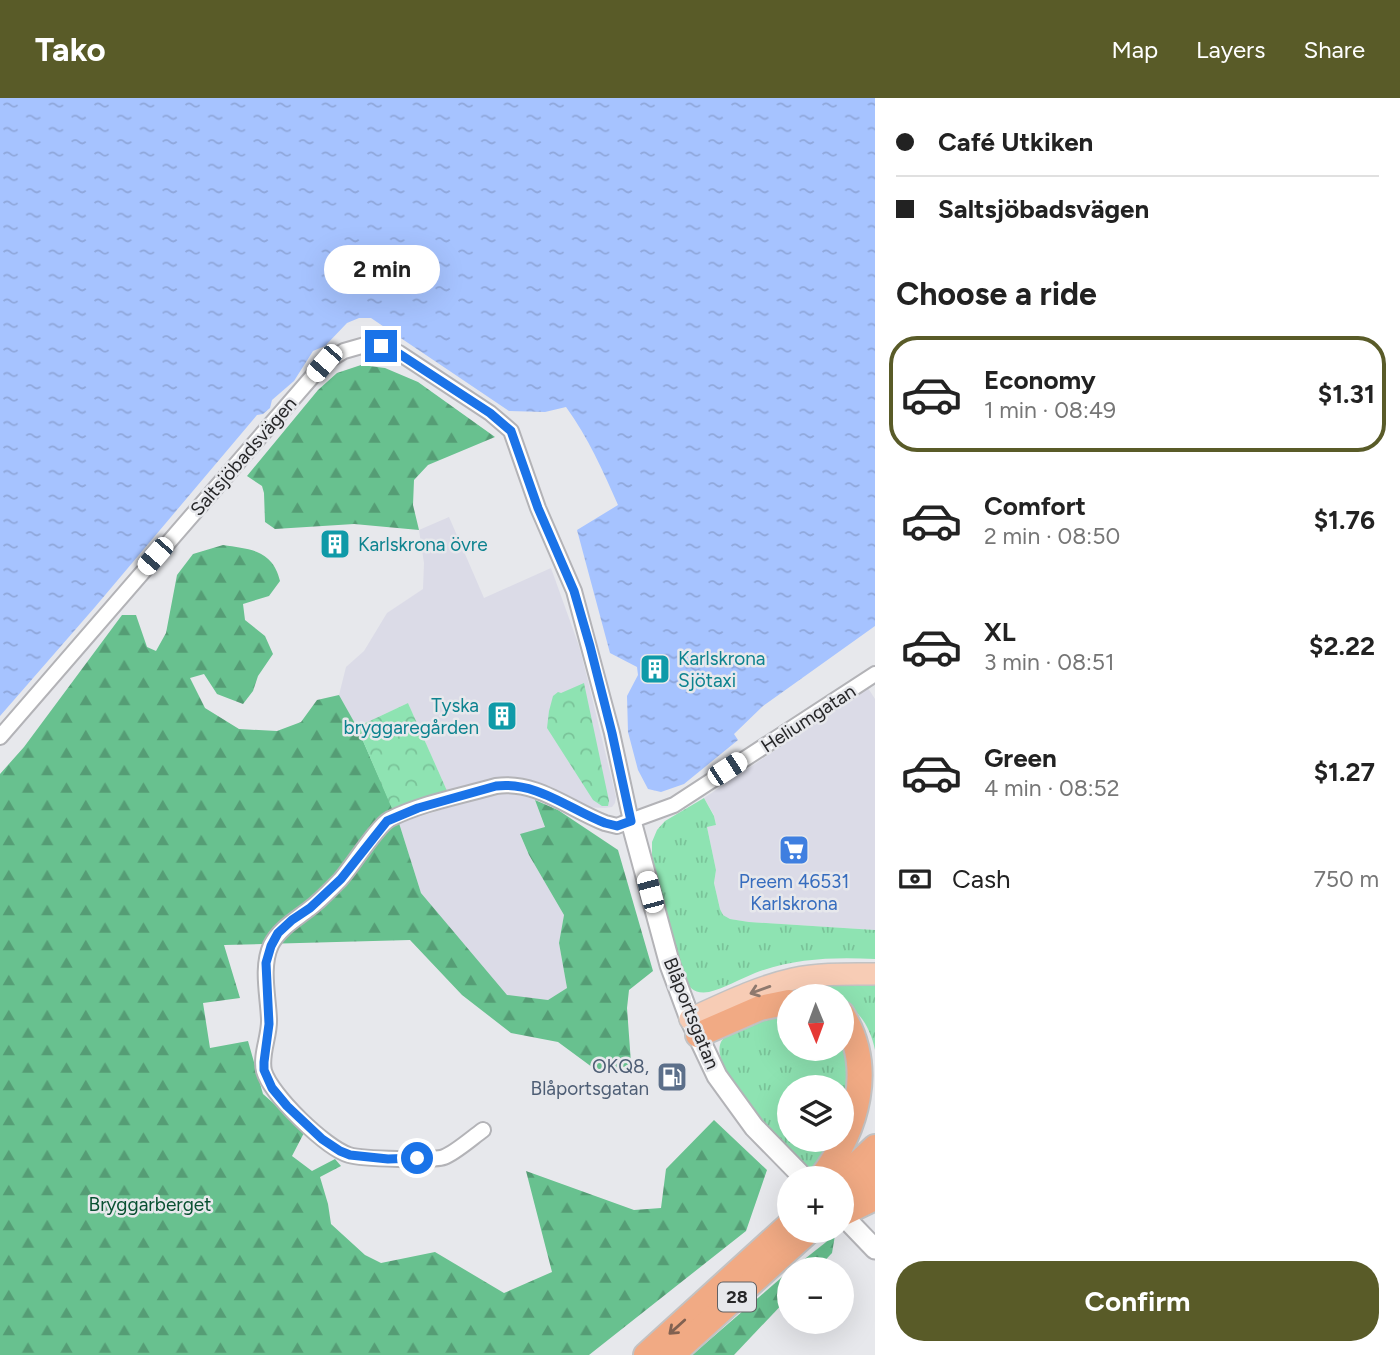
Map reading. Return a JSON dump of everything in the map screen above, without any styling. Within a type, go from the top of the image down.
[{"type":"highway","points":[[694,1027],[777,1004]]},
{"type":"highway","points":[[847,1166],[870,1079],[867,1049],[854,1027]]},
{"type":"highway","points":[[854,1176],[875,1147]]},
{"type":"highway","points":[[854,1185],[875,1171]]},
{"type":"highway","name":"28","points":[[646,1355],[777,1240]]},
{"type":"highway","name":"28","points":[[672,1355],[777,1243]]},
{"type":"main road","points":[[694,1027],[755,991],[794,979],[828,974],[875,974]]},
{"type":"street","name":"Saltsjöbadsvägen","points":[[0,737],[324,363],[344,351],[365,345],[381,346],[398,353],[490,413],[511,431],[538,508],[574,591],[612,733],[631,821]]},
{"type":"street","name":"Heliumgatan","points":[[631,821],[674,805],[875,674]]},
{"type":"street","points":[[483,1130],[443,1157],[388,1159],[350,1155],[322,1139],[287,1106],[272,1088],[264,1070],[269,1024],[266,963],[271,946],[278,933],[341,879],[387,821],[418,808],[508,785],[531,789],[605,823],[617,826],[631,821]]},
{"type":"street","name":"Blåportsgatan","points":[[631,821],[670,965],[717,1076],[754,1127],[803,1166]]},
{"type":"street","name":"Blåportsgatan","points":[[854,1217],[875,1249]]},
{"type":"shaded area","points":[[449,517],[484,598],[551,568],[579,646],[588,681],[616,797],[612,807],[581,807],[536,785],[448,793],[408,703],[357,727],[339,695],[346,667],[364,651],[387,613],[423,589],[424,563],[419,530]]},
{"type":"shaded area","points":[[868,688],[875,699],[875,930],[749,922],[723,915],[714,883],[716,870],[707,827],[716,825],[714,815],[704,798]]},
{"type":"shaded area","points":[[513,792],[535,800],[545,828],[520,835],[564,915],[559,943],[567,988],[548,1000],[507,996],[421,893],[399,823],[479,798]]},
{"type":"green space","points":[[361,365],[385,368],[418,382],[495,437],[428,465],[414,480],[413,505],[419,530],[354,524],[275,529],[265,522],[262,486],[247,476],[318,390],[337,373]]},
{"type":"green space","name":"Bryggarberget","points":[[223,545],[259,553],[272,563],[277,571],[280,581],[269,596],[243,604],[245,620],[265,636],[273,654],[243,704],[217,694],[204,674],[190,678],[205,708],[239,729],[277,731],[301,722],[317,700],[339,695],[357,727],[399,823],[421,893],[507,995],[548,1000],[567,988],[559,943],[564,915],[529,855],[520,834],[545,827],[535,800],[558,810],[618,850],[653,971],[629,990],[627,1008],[631,1063],[624,1067],[596,1070],[558,1042],[511,1033],[462,995],[410,940],[224,945],[240,998],[203,1003],[210,1048],[248,1041],[263,1094],[305,1131],[292,1156],[312,1171],[335,1159],[341,1166],[320,1177],[331,1224],[365,1255],[381,1263],[435,1252],[504,1293],[552,1272],[526,1171],[634,1210],[661,1208],[666,1169],[714,1120],[767,1170],[746,1231],[589,1355],[0,1355],[0,774],[24,747],[122,615],[136,615],[147,647],[156,651],[166,633],[177,575],[193,554]]},
{"type":"green space","points":[[584,683],[608,806],[602,806],[593,800],[547,728],[553,696]]},
{"type":"green space","points":[[408,703],[448,793],[393,811],[357,727]]},
{"type":"green space","points":[[704,798],[716,825],[707,827],[716,870],[714,883],[723,915],[749,922],[875,930],[875,959],[800,961],[755,973],[709,992],[690,988],[684,977],[660,891],[652,856],[652,842],[665,821]]},
{"type":"green space","points":[[875,981],[875,1050],[871,1035],[854,1009],[854,984],[828,984]]},
{"type":"green space","points":[[777,1016],[777,1061],[854,1061],[852,1075],[777,1075],[777,1136],[738,1090],[720,1055],[721,1042],[725,1037],[752,1023]]},
{"type":"green space","points":[[792,1152],[828,1152],[816,1166],[805,1166]]},
{"type":"green space","points":[[825,1243],[834,1243],[828,1257],[807,1257]]},
{"type":"green space","points":[[777,1281],[777,1310],[734,1355],[692,1355]]},
{"type":"water","points":[[0,98],[875,98],[875,626],[763,706],[734,734],[738,740],[684,784],[661,792],[648,789],[638,770],[628,732],[627,696],[638,675],[637,667],[610,653],[577,530],[618,505],[581,430],[566,407],[545,412],[509,411],[371,318],[359,318],[347,323],[325,346],[313,351],[294,381],[272,400],[270,408],[257,415],[0,716]]},
{"type":"place","name":"Karlskrona övre","points":[[335,544]]},
{"type":"place","name":"Karlskrona Sjötaxi","points":[[655,669]]},
{"type":"place","name":"Tyska bryggaregården","points":[[502,716]]},
{"type":"place","name":"Preem 46531 Karlskrona","points":[[794,850]]},
{"type":"place","name":"OKQ8, Blåportsgatan","points":[[672,1077]]},
{"type":"route","points":[[381,346],[398,353],[490,413],[511,431],[538,508],[574,591],[612,733],[631,821],[617,826],[605,823],[545,794],[508,785],[418,808],[387,821],[326,895],[278,933],[266,963],[269,1024],[264,1070],[272,1088],[322,1139],[340,1151],[350,1155],[388,1159],[417,1158]]}]
